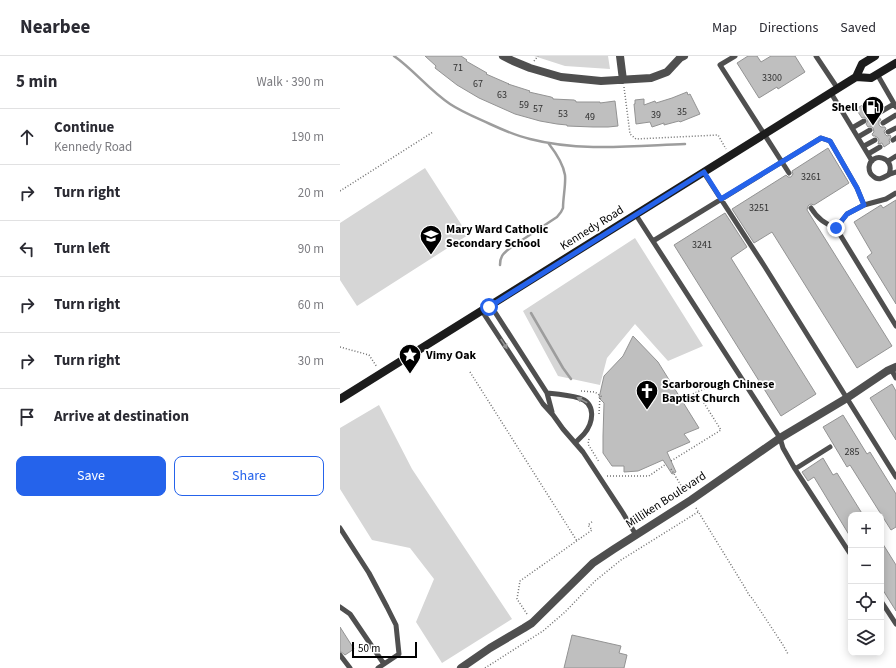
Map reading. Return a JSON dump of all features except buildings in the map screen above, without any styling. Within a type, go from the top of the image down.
[{"type":"main road","name":"Kennedy Road","points":[[340,399],[835,91],[856,77],[862,64],[869,58]]},
{"type":"main road","name":"Kennedy Road","points":[[856,77],[871,78],[896,62]]},
{"type":"street","points":[[503,56],[530,68],[561,77],[600,81],[650,78],[667,72],[680,58],[684,56]]},
{"type":"street","points":[[620,56],[624,80]]},
{"type":"street","name":"Milliken Boulevard","points":[[460,668],[532,622],[593,563],[690,500],[780,438],[847,398],[893,368]]},
{"type":"lane","points":[[735,56],[720,65],[789,173]]},
{"type":"lane","points":[[816,56],[835,91],[852,128],[872,161]]},
{"type":"lane","points":[[877,74],[895,105],[877,114]]},
{"type":"lane","points":[[882,123],[896,115]]},
{"type":"lane","points":[[852,128],[864,121]]},
{"type":"lane","points":[[888,132],[896,128]]},
{"type":"lane","points":[[858,137],[870,130]]},
{"type":"lane","points":[[653,241],[821,138],[830,141],[857,188],[864,205]]},
{"type":"lane","points":[[864,146],[875,140]]},
{"type":"lane","points":[[868,154],[880,147]]},
{"type":"lane","points":[[888,161],[896,156]]},
{"type":"lane","points":[[889,174],[891,167],[888,161],[882,158],[872,161],[869,170],[873,176],[879,179],[896,172]]},
{"type":"lane","points":[[704,172],[769,273],[896,477]]},
{"type":"lane","points":[[836,228],[847,214],[864,205],[886,199],[896,193]]},
{"type":"lane","points":[[811,208],[826,224],[836,228],[896,326]]},
{"type":"lane","points":[[636,215],[780,438],[782,448],[848,550]]},
{"type":"lane","points":[[491,306],[547,393],[553,414]]},
{"type":"lane","points":[[482,311],[543,404],[553,414],[574,443],[583,452],[636,535]]},
{"type":"lane","points":[[893,368],[896,378]]},
{"type":"lane","points":[[547,393],[578,398],[585,400],[590,405],[592,419],[584,434],[574,443]]},
{"type":"lane","points":[[795,469],[830,447]]},
{"type":"lane","points":[[340,528],[369,574],[396,626],[399,654],[378,668]]},
{"type":"lane","points":[[884,606],[896,624]]},
{"type":"lane","points":[[340,607],[350,614],[384,664]]},
{"type":"lane","points":[[340,655],[350,668]]},
{"type":"path","points":[[535,60],[538,56]]},
{"type":"path","points":[[624,80],[630,134],[636,139],[718,135],[730,156]]},
{"type":"path","points":[[340,191],[433,132]]},
{"type":"path","points":[[340,347],[369,355],[381,374]]},
{"type":"path","points":[[470,372],[577,541]]},
{"type":"path","points":[[682,399],[708,386]]},
{"type":"path","points":[[580,391],[596,392],[601,396],[599,418]]},
{"type":"path","points":[[671,461],[721,430],[697,392]]},
{"type":"path","points":[[590,437],[588,444],[599,463]]},
{"type":"path","points":[[607,476],[648,476],[666,464]]},
{"type":"path","points":[[671,469],[685,492]]},
{"type":"path","points":[[696,508],[749,595],[788,654]]},
{"type":"path","points":[[485,668],[543,631],[565,612],[595,581],[621,560],[698,512]]},
{"type":"path","points":[[527,614],[517,599],[520,581],[592,530],[588,525],[593,521]]},
{"type":"shaded area","points":[[534,56],[608,56],[610,69],[565,66]]},
{"type":"shaded area","points":[[425,168],[468,235],[357,306],[340,280],[340,223]]},
{"type":"shaded area","points":[[635,238],[703,346],[668,361],[635,324],[607,358],[600,385],[558,376],[523,311]]},
{"type":"shaded area","points":[[379,405],[412,469],[512,619],[442,663],[416,622],[434,579],[410,548],[372,540],[340,489],[340,428]]},
{"type":"waterway","points":[[394,56],[408,67],[435,93],[459,110],[505,131],[520,136],[549,143],[587,147],[685,144]]},
{"type":"waterway","points":[[500,265],[501,257],[505,252],[557,217],[563,208],[565,175],[561,162],[549,144]]},
{"type":"waterway","points":[[531,313],[571,379]]},
{"type":"place","name":"Shell","points":[[873,126]]},
{"type":"place","name":"Mary Ward Catholic Secondary School","points":[[431,256]]},
{"type":"place","name":"Vimy Oak","points":[[410,374]]},
{"type":"place","name":"Scarborough Chinese Baptist Church","points":[[647,410]]},
{"type":"route","points":[[489,307],[704,172],[721,199],[821,138],[830,141],[857,188],[864,205],[847,214],[836,228]]}]
